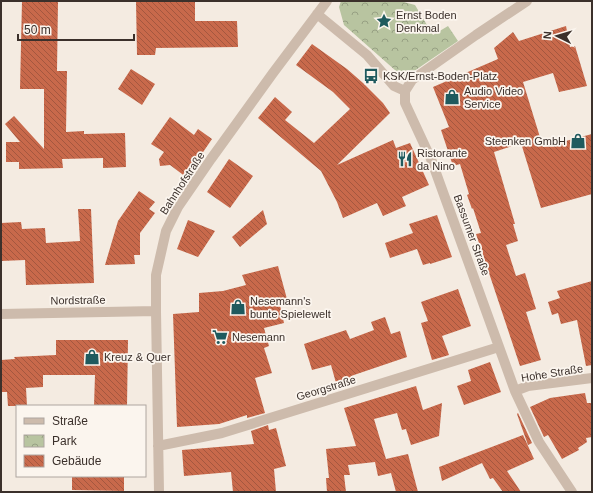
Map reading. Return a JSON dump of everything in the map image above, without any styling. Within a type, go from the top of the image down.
[{"type":"street","name":"Bahnhofstraße","points":[[159,492],[156,275],[166,231],[178,207],[273,73],[327,1]]},
{"type":"street","points":[[317,14],[367,54],[394,86],[405,91],[412,80],[421,73],[528,1]]},
{"type":"street","name":"Bassumer Straße","points":[[405,91],[405,103],[431,159],[515,391],[539,442],[572,492]]},
{"type":"street","name":"Nordstraße","points":[[1,314],[156,311]]},
{"type":"street","name":"Georgstraße","points":[[158,446],[222,433],[499,347]]},
{"type":"street","name":"Hohe Straße","points":[[515,391],[528,386],[592,378]]},
{"type":"green space","points":[[341,1],[400,1],[415,5],[433,35],[448,26],[458,41],[404,78],[344,25],[339,7]]},
{"type":"building","points":[[22,1],[58,1],[57,71],[67,71],[66,132],[84,131],[84,134],[125,133],[126,167],[103,168],[103,158],[62,159],[63,168],[19,169],[19,162],[6,162],[6,142],[20,142],[5,124],[14,116],[44,149],[44,89],[20,89]]},
{"type":"building","points":[[136,1],[195,1],[195,21],[237,21],[238,47],[156,48],[155,55],[137,55]]},
{"type":"building","points":[[566,26],[570,47],[575,46],[587,86],[559,92],[553,73],[523,82],[543,147],[592,134],[592,194],[541,208],[521,143],[494,152],[515,224],[513,224],[518,241],[506,245],[516,276],[525,273],[536,309],[526,312],[541,360],[520,366],[476,234],[481,233],[467,195],[469,194],[460,164],[453,166],[441,130],[449,127],[433,87],[498,59],[494,48],[513,32],[519,41]]},
{"type":"building","points":[[312,44],[347,69],[363,83],[383,103],[390,113],[337,165],[393,140],[396,148],[410,143],[429,185],[402,197],[406,206],[383,216],[377,203],[343,218],[337,202],[321,171],[258,118],[275,97],[292,112],[285,120],[314,143],[350,109],[333,92],[296,65]]},
{"type":"building","points":[[131,69],[155,84],[142,105],[118,89]]},
{"type":"building","points":[[170,117],[194,135],[198,129],[212,139],[186,177],[170,165],[160,166],[159,159],[164,152],[151,144]]},
{"type":"building","points":[[229,159],[253,176],[230,208],[207,192]]},
{"type":"building","points":[[139,191],[155,202],[149,209],[155,213],[140,233],[140,255],[134,255],[135,264],[105,265],[118,221]]},
{"type":"building","points":[[78,209],[91,209],[94,283],[26,285],[25,260],[1,261],[1,223],[21,222],[22,229],[45,228],[46,243],[80,241]]},
{"type":"building","points":[[263,210],[267,224],[240,247],[232,237]]},
{"type":"building","points":[[437,215],[452,257],[423,265],[417,249],[390,258],[385,243],[413,233],[409,224]]},
{"type":"building","points":[[188,220],[215,231],[198,257],[177,249]]},
{"type":"building","name":"Nesemann","points":[[278,266],[287,299],[279,301],[284,323],[264,328],[269,346],[264,348],[272,373],[255,378],[265,413],[247,418],[247,415],[219,424],[177,427],[173,314],[199,312],[199,293],[223,291],[246,285],[242,275]]},
{"type":"building","points":[[592,281],[592,365],[586,366],[577,320],[561,324],[558,313],[552,315],[548,302],[560,298],[557,291]]},
{"type":"building","points":[[458,289],[471,326],[442,336],[449,355],[432,360],[421,323],[428,321],[421,302]]},
{"type":"building","points":[[385,317],[391,334],[400,331],[407,357],[351,376],[351,379],[336,383],[331,365],[312,370],[304,344],[346,330],[350,339],[374,330],[371,322]]},
{"type":"building","name":"Kreuz & Quer","points":[[56,340],[128,340],[127,405],[94,405],[95,375],[43,375],[43,387],[26,388],[27,405],[8,406],[7,392],[1,392],[1,360],[15,359],[14,357],[56,355]]},
{"type":"building","points":[[490,362],[501,392],[464,405],[457,386],[471,381],[468,370]]},
{"type":"building","points":[[416,386],[423,410],[442,403],[439,436],[411,445],[406,429],[402,430],[397,413],[374,419],[386,459],[408,454],[418,492],[396,492],[391,473],[378,476],[375,462],[348,465],[350,475],[344,475],[346,492],[327,492],[326,478],[329,478],[326,449],[356,446],[344,408]]},
{"type":"building","points":[[585,393],[587,403],[592,403],[592,437],[586,438],[587,442],[578,448],[579,450],[562,459],[548,435],[544,437],[530,407],[550,398]]},
{"type":"building","points":[[518,413],[532,443],[528,445],[517,414]]},
{"type":"building","points":[[268,425],[269,430],[276,428],[286,466],[274,469],[276,492],[233,492],[231,472],[184,476],[182,450],[254,444],[251,431]]},
{"type":"building","points":[[523,435],[534,459],[507,471],[521,492],[503,492],[493,478],[490,479],[482,463],[442,481],[439,467]]},
{"type":"building","points":[[72,477],[124,477],[124,491],[72,490]]},
{"type":"place","name":"Ernst Boden Denkmal","points":[[384,21]]},
{"type":"place","name":"KSK/Ernst-Boden-Platz","points":[[371,76]]},
{"type":"place","name":"Audio Video Service","points":[[452,97]]},
{"type":"place","name":"Steenken GmbH","points":[[578,141]]},
{"type":"place","name":"Ristorante da Nino","points":[[405,159]]},
{"type":"place","name":"Nesemann's bunte Spielewelt","points":[[238,307]]},
{"type":"place","name":"Nesemann","points":[[220,337]]},
{"type":"place","name":"Kreuz & Quer","points":[[92,357]]}]
